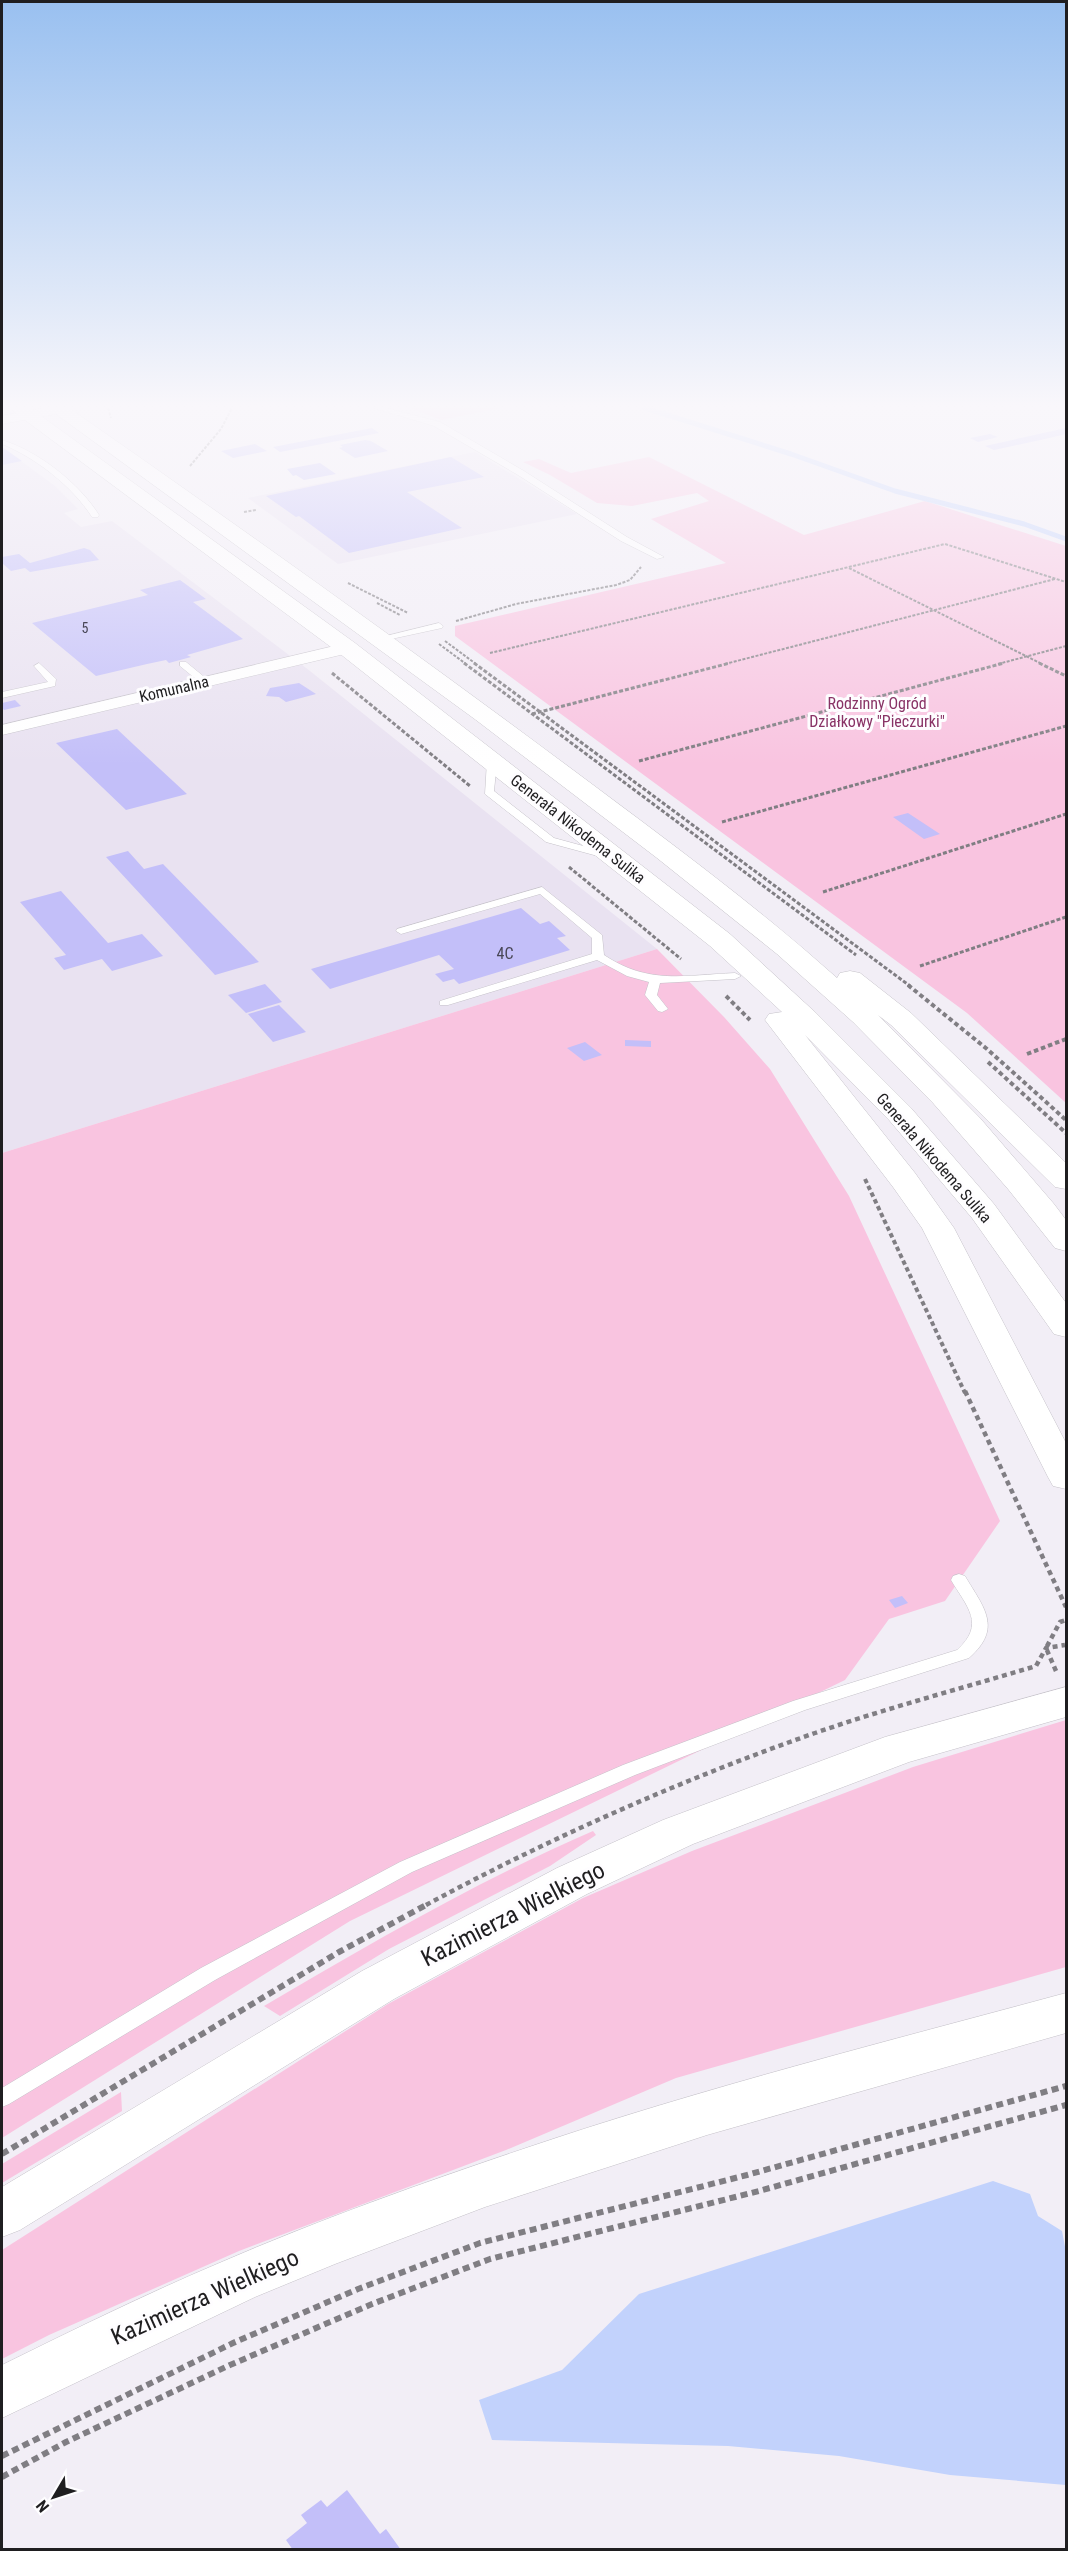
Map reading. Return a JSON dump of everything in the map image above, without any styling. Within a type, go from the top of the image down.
[{"type":"main road","name":"Generała Nikodema Sulika","points":[[181,527],[347,648],[720,940],[806,1019],[900,1114],[983,1211],[1066,1326]]},
{"type":"main road","name":"Generała Nikodema Sulika","points":[[226,527],[382,638],[750,919],[862,1015],[951,1105],[1029,1192],[1066,1241]]},
{"type":"main road","points":[[639,832],[745,895],[901,1019],[1066,1180]]},
{"type":"main road","points":[[652,886],[700,944],[728,984],[776,1016],[938,1228],[1066,1477]]},
{"type":"main road","name":"Kazimierza Wielkiego","points":[[2,2214],[378,1985],[572,1881],[678,1832],[1061,1687]]},
{"type":"main road","name":"Kazimierza Wielkiego","points":[[2,2392],[149,2319],[315,2248],[497,2181],[653,2129],[801,2085],[1066,2013]]},
{"type":"street","name":"Komunalna","points":[[2,730],[347,648]]},
{"type":"lane","points":[[605,527],[660,557]]},
{"type":"lane","points":[[382,638],[439,626]]},
{"type":"lane","points":[[183,664],[206,682]]},
{"type":"lane","points":[[2,695],[52,684],[53,681],[39,666]]},
{"type":"lane","points":[[401,931],[542,890],[598,937],[598,956]]},
{"type":"lane","points":[[444,1003],[598,956],[623,972],[655,980],[728,984]]},
{"type":"lane","points":[[655,980],[651,995],[662,1010]]},
{"type":"lane","points":[[2,2098],[208,1974],[435,1854],[629,1770],[800,1706],[963,1654],[975,1645],[983,1623],[959,1580]]},
{"type":"path","points":[[490,653],[945,544],[1066,582]]},
{"type":"path","points":[[439,626],[516,604],[616,585],[630,580],[642,566],[660,557]]},
{"type":"path","points":[[849,568],[1066,676]]},
{"type":"path","points":[[532,714],[1056,578]]},
{"type":"path","points":[[443,639],[920,994],[987,1049],[1066,1120]]},
{"type":"path","points":[[436,641],[861,959]]},
{"type":"path","points":[[639,761],[1066,646]]},
{"type":"path","points":[[722,822],[1066,726]]},
{"type":"path","points":[[823,892],[1066,814]]},
{"type":"path","points":[[920,966],[1066,917]]},
{"type":"path","points":[[728,984],[752,1023]]},
{"type":"path","points":[[1027,1054],[1066,1039]]},
{"type":"path","points":[[982,1056],[1066,1133]]},
{"type":"path","points":[[860,1169],[1066,1607]]},
{"type":"path","points":[[1061,1687],[1046,1648],[1060,1622],[1066,1620]]},
{"type":"path","points":[[1066,1643],[1066,1650]]},
{"type":"path","points":[[2,2456],[233,2343],[358,2289],[480,2243],[747,2175],[1066,2086]]},
{"type":"path","points":[[2,2477],[66,2442],[230,2365],[372,2304],[490,2259],[759,2191],[1066,2105]]},
{"type":"shaded area","points":[[2,527],[120,527],[310,671],[657,949],[2,1153]]},
{"type":"shaded area","points":[[288,527],[515,527],[338,564]]},
{"type":"green space","name":"Rodzinny Ogród Działkowy \"Pieczurki\"","points":[[665,527],[788,527],[804,535],[832,527],[1007,527],[1066,546],[1066,1103],[967,1013],[455,636],[455,626],[726,563]]},
{"type":"green space","points":[[657,949],[724,1017],[770,1069],[849,1196],[1000,1521],[945,1601],[889,1619],[845,1680],[350,1921],[2,2138],[2,1153]]},
{"type":"green space","points":[[1066,1720],[1066,1967],[676,2078],[506,2150],[239,2251],[49,2335],[2,2359],[2,2250],[388,2004],[583,1898],[692,1851],[913,1767]]},
{"type":"green space","points":[[593,1831],[596,1835],[550,1866],[389,1949],[280,2016],[264,2006],[467,1891]]},
{"type":"green space","points":[[121,2092],[122,2111],[2,2183],[2,2164]]},
{"type":"water","points":[[993,2181],[1030,2194],[1038,2216],[1062,2231],[1066,2252],[1066,2485],[950,2475],[839,2456],[728,2446],[492,2440],[479,2400],[562,2370],[639,2294]]},
{"type":"building","points":[[314,527],[462,528],[349,553]]},
{"type":"building","points":[[84,548],[90,550],[99,560],[30,572],[25,568],[11,571],[2,563],[2,557],[19,554],[30,563]]},
{"type":"building","points":[[180,580],[206,599],[193,602],[243,639],[187,655],[191,657],[169,663],[166,660],[96,676],[32,623],[148,595],[140,590]]},
{"type":"building","points":[[299,683],[316,694],[286,702],[279,697],[266,696],[270,688]]},
{"type":"building","points":[[15,700],[21,706],[4,710],[2,708],[2,703]]},
{"type":"building","points":[[117,729],[187,794],[126,810],[56,743]]},
{"type":"building","points":[[908,813],[940,834],[924,839],[893,817]]},
{"type":"building","points":[[128,851],[144,869],[163,864],[259,962],[215,975],[106,857]]},
{"type":"building","points":[[61,891],[108,943],[142,934],[163,956],[112,971],[102,959],[64,970],[54,958],[66,955],[20,902]]},
{"type":"building","points":[[521,908],[540,924],[549,921],[566,936],[557,938],[570,950],[459,984],[454,979],[443,982],[435,974],[454,969],[439,955],[330,989],[311,969]]},
{"type":"building","points":[[265,984],[282,1002],[246,1013],[228,995]]},
{"type":"building","points":[[279,1005],[306,1032],[273,1042],[248,1014]]},
{"type":"building","points":[[625,1040],[651,1041],[651,1047],[625,1046]]},
{"type":"building","points":[[585,1042],[602,1055],[584,1061],[567,1048]]},
{"type":"building","points":[[902,1596],[908,1603],[895,1608],[889,1600]]},
{"type":"building","points":[[347,2490],[380,2534],[386,2529],[401,2550],[293,2550],[286,2540],[307,2523],[301,2515],[321,2500],[327,2507]]},
{"type":"waterway","points":[[1033,527],[1066,539]]}]
